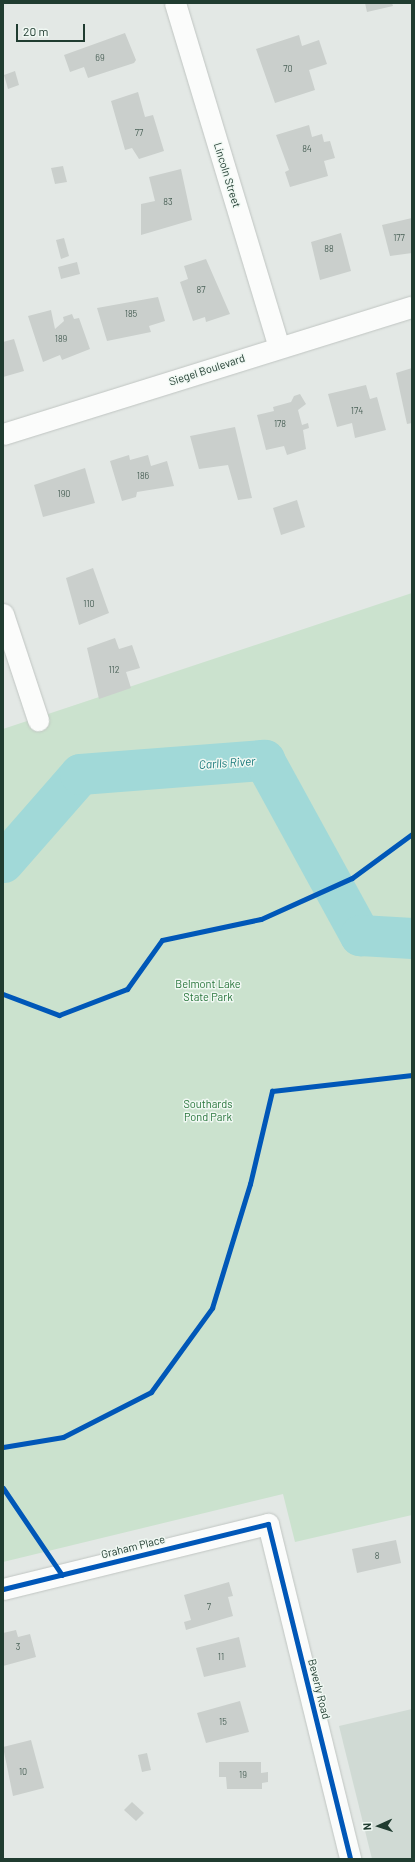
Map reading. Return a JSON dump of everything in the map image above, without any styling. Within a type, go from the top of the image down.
[{"type":"street","name":"Lincoln Street","points":[[175,3],[279,346]]},
{"type":"street","name":"Siegel Boulevard","points":[[3,434],[279,346],[412,307]]},
{"type":"street","points":[[3,614],[38,720]]},
{"type":"street","name":"Graham Place","points":[[3,1589],[268,1524]]},
{"type":"street","name":"Beverly Road","points":[[268,1524],[350,1859]]},
{"type":"shaded area","points":[[412,1709],[412,1859],[372,1859],[339,1726]]},
{"type":"green space","name":"Southards Pond Park","points":[[412,593],[412,1515],[295,1542],[283,1494],[3,1562],[3,729]]},
{"type":"building","points":[[365,3],[392,3],[393,6],[367,12]]},
{"type":"building","points":[[125,33],[136,60],[134,63],[88,78],[84,67],[70,72],[64,55]]},
{"type":"building","points":[[299,35],[302,46],[319,40],[327,64],[309,70],[315,90],[275,103],[256,49]]},
{"type":"building","points":[[15,71],[19,85],[8,89],[4,75]]},
{"type":"building","points":[[138,92],[145,117],[153,115],[164,151],[139,159],[132,148],[125,150],[111,101]]},
{"type":"building","points":[[309,125],[312,137],[322,134],[324,142],[330,141],[335,158],[324,161],[328,176],[290,187],[285,172],[289,170],[276,135]]},
{"type":"building","points":[[63,166],[67,182],[55,184],[51,168]]},
{"type":"building","points":[[181,169],[192,220],[141,235],[141,204],[155,201],[149,177]]},
{"type":"building","points":[[412,218],[412,253],[390,256],[382,225]]},
{"type":"building","points":[[341,233],[351,271],[320,280],[311,242]]},
{"type":"building","points":[[64,238],[69,256],[61,259],[56,240]]},
{"type":"building","points":[[206,259],[230,314],[206,322],[205,317],[193,321],[180,282],[188,279],[184,266]]},
{"type":"building","points":[[77,262],[80,274],[61,279],[58,267]]},
{"type":"building","points":[[158,297],[165,321],[149,326],[151,332],[107,341],[97,308]]},
{"type":"building","points":[[51,310],[55,329],[64,321],[63,317],[72,314],[74,319],[79,318],[90,349],[62,360],[60,355],[43,362],[28,316]]},
{"type":"building","points":[[14,339],[24,371],[3,377],[3,342]]},
{"type":"building","points":[[412,368],[412,423],[407,424],[396,373]]},
{"type":"building","points":[[366,385],[370,399],[377,397],[386,430],[355,438],[352,423],[337,427],[328,394]]},
{"type":"building","points":[[300,394],[306,404],[298,410],[302,425],[308,423],[309,428],[303,430],[306,449],[287,455],[284,446],[266,450],[257,415],[274,411],[273,407],[291,402],[294,396]]},
{"type":"building","points":[[235,427],[252,498],[238,500],[228,465],[199,469],[190,436]]},
{"type":"building","points":[[129,455],[130,460],[148,455],[151,466],[167,461],[174,486],[137,492],[136,497],[122,501],[110,461]]},
{"type":"building","points":[[85,468],[95,503],[43,517],[34,485]]},
{"type":"building","points":[[297,500],[305,527],[281,535],[273,508]]},
{"type":"building","points":[[93,568],[109,613],[79,625],[66,578]]},
{"type":"building","points":[[115,638],[119,649],[132,645],[140,668],[126,672],[131,688],[99,699],[87,648]]},
{"type":"building","points":[[396,1540],[401,1563],[357,1573],[352,1549]]},
{"type":"building","points":[[229,1582],[233,1596],[228,1597],[233,1616],[186,1630],[184,1622],[191,1620],[184,1595]]},
{"type":"building","points":[[16,1630],[18,1637],[30,1634],[36,1657],[3,1666],[3,1633]]},
{"type":"building","points":[[239,1637],[246,1667],[204,1677],[196,1648]]},
{"type":"building","points":[[240,1701],[249,1732],[206,1743],[197,1713]]},
{"type":"building","points":[[31,1740],[44,1788],[13,1796],[3,1747]]},
{"type":"building","points":[[147,1753],[151,1770],[142,1772],[138,1755]]},
{"type":"building","points":[[219,1762],[261,1762],[261,1773],[268,1772],[268,1782],[262,1783],[262,1789],[227,1789],[226,1777],[219,1777]]},
{"type":"building","points":[[132,1802],[144,1813],[136,1821],[124,1810]]},
{"type":"waterway","name":"Carlls River","points":[[3,862],[80,774],[264,760],[360,935],[412,938]]},
{"type":"cycle path","points":[[3,994],[59,1015],[127,989],[162,940],[261,919],[352,878],[412,834]]},
{"type":"cycle path","points":[[3,1447],[63,1437],[151,1392],[212,1308],[250,1184],[272,1091],[412,1075]]},
{"type":"cycle path","points":[[3,1488],[62,1575]]},
{"type":"cycle path","points":[[3,1589],[268,1524],[350,1859]]},
{"type":"park label","name":"Belmont Lake State Park","points":[[208,991]]}]
